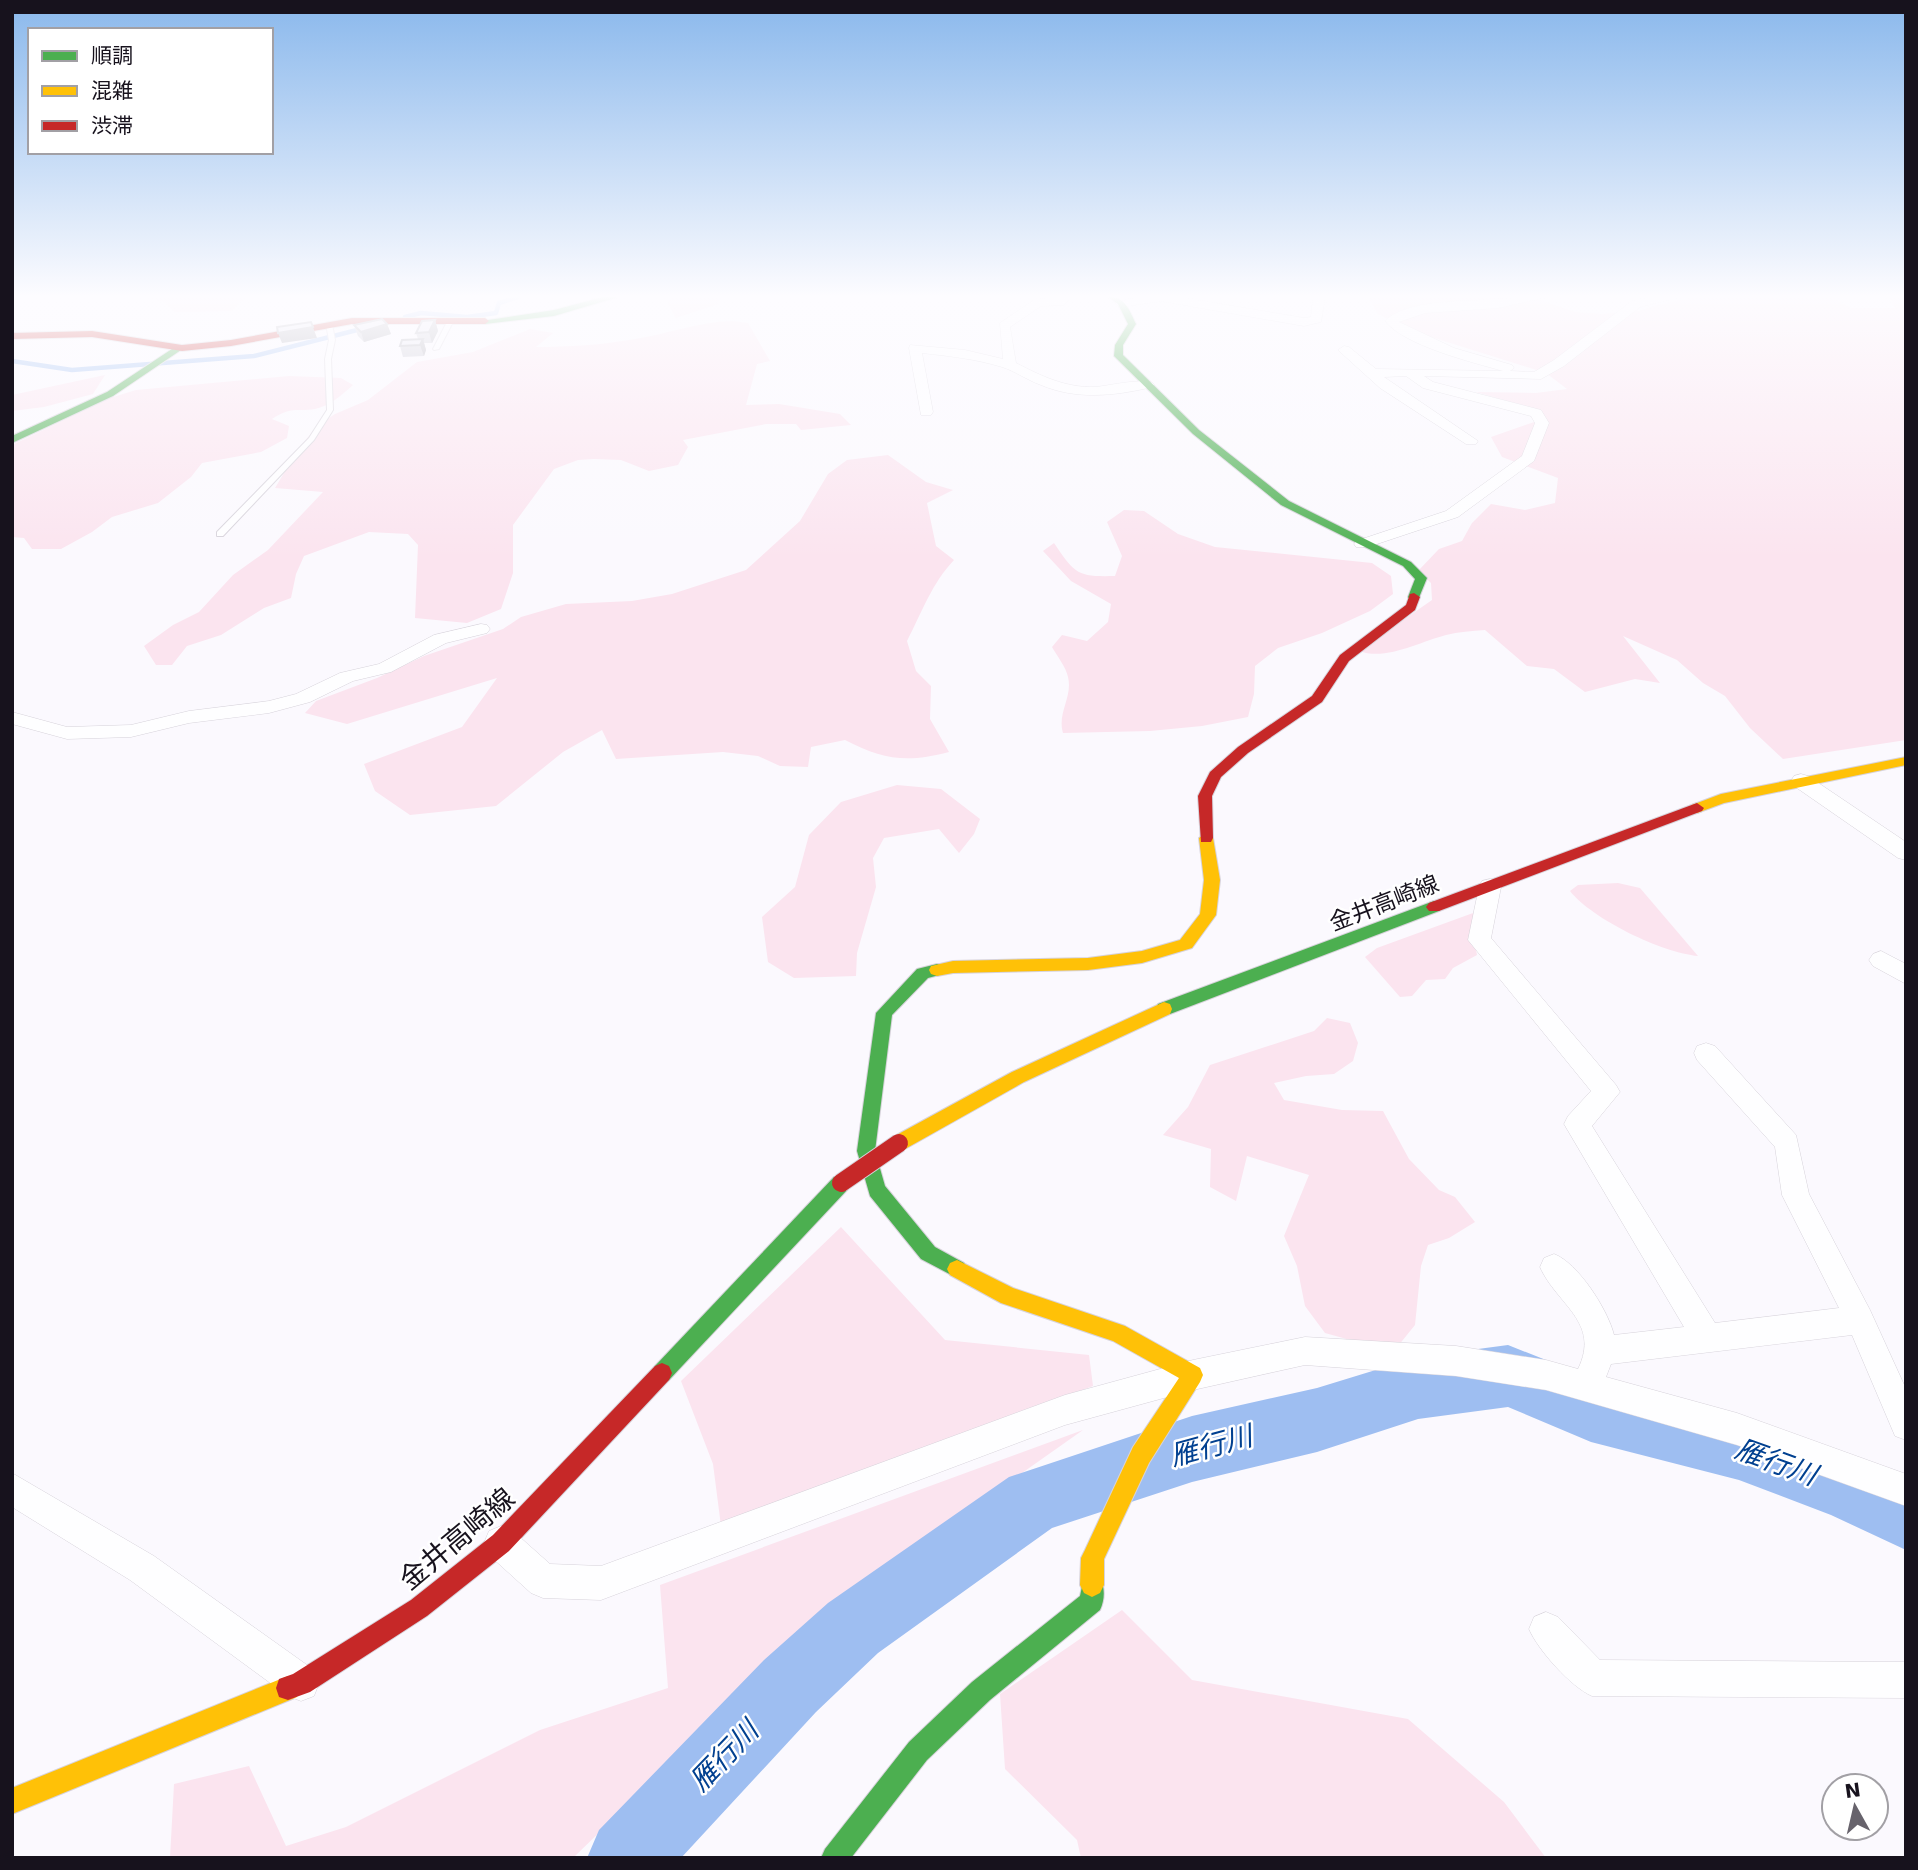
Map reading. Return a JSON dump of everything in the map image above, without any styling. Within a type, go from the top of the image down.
[{"type":"street","points":[[12,440],[110,394],[124,384]]},
{"type":"street","points":[[921,384],[926,412]]},
{"type":"street","points":[[1054,384],[1069,391],[1100,392],[1145,384]]},
{"type":"street","points":[[1147,384],[1196,432],[1285,503],[1362,544],[1407,564],[1421,578],[1411,607],[1344,658],[1317,699],[1243,750],[1215,775],[1205,796],[1206,853],[1212,880],[1208,915],[1186,944],[1142,957],[1088,964],[953,967],[923,973],[884,1013],[866,1151],[877,1190],[928,1253],[1009,1296],[1118,1333],[1193,1375]]},
{"type":"street","points":[[1384,384],[1471,441]]},
{"type":"street","points":[[1362,544],[1452,514],[1529,457],[1542,422],[1536,413],[1427,384]]},
{"type":"street","points":[[12,718],[67,733],[80,733],[131,730],[189,718],[269,707],[303,698],[347,677],[386,668],[440,639],[481,629]]},
{"type":"street","name":"金井高崎線","points":[[12,1801],[301,1683],[419,1608],[501,1543],[841,1183],[898,1143],[975,1097],[1051,1058],[1140,1018],[1721,799],[1801,780],[1906,761]]},
{"type":"street","points":[[1801,780],[1906,853]]},
{"type":"street","points":[[1490,887],[1479,940],[1607,1092],[1577,1124],[1707,1337]]},
{"type":"street","points":[[1881,960],[1906,975]]},
{"type":"street","points":[[1706,1053],[1787,1143],[1796,1195],[1860,1320],[1906,1425]]},
{"type":"street","points":[[1554,1267],[1593,1318],[1601,1338],[1600,1352],[1586,1386]]},
{"type":"street","points":[[1600,1352],[1860,1320]]},
{"type":"street","points":[[501,1543],[543,1581],[601,1583],[1065,1410],[1193,1375],[1305,1351],[1456,1361],[1546,1375],[1737,1429],[1906,1490]]},
{"type":"street","points":[[834,1858],[918,1751],[981,1690],[1092,1602],[1093,1558],[1141,1455],[1193,1375]]},
{"type":"street","points":[[12,1489],[142,1568],[301,1683]]},
{"type":"street","points":[[1546,1629],[1592,1678],[1906,1680]]},
{"type":"lane","points":[[220,534],[312,439],[330,410],[329,384]]},
{"type":"shaded area","points":[[62,384],[99,384],[93,394],[44,407],[12,411],[12,395]]},
{"type":"shaded area","points":[[199,384],[353,385],[325,405],[315,409],[289,411],[272,419],[289,426],[287,438],[261,452],[202,463],[191,477],[158,503],[112,517],[61,549],[32,549],[24,538],[12,537],[12,445],[110,398],[136,390]]},
{"type":"shaded area","points":[[388,384],[752,384],[746,405],[779,404],[840,414],[851,425],[801,430],[796,424],[766,424],[683,440],[688,447],[678,465],[649,471],[621,460],[594,459],[578,460],[554,469],[513,525],[513,573],[501,609],[467,623],[415,618],[418,545],[408,534],[369,532],[304,556],[296,574],[291,598],[264,608],[221,635],[187,646],[172,665],[156,665],[144,646],[173,625],[199,612],[233,575],[268,550],[323,492],[275,488],[299,448],[318,425],[335,414],[368,400]]},
{"type":"shaded area","points":[[1561,384],[1906,384],[1906,740],[1783,759],[1750,728],[1725,696],[1703,683],[1677,660],[1623,636],[1660,683],[1635,679],[1585,692],[1554,669],[1527,666],[1485,630],[1446,635],[1380,654],[1359,651],[1432,600],[1431,583],[1418,571],[1439,549],[1462,541],[1472,523],[1491,504],[1525,510],[1555,503],[1558,478],[1502,457],[1491,437],[1537,421],[1513,403],[1476,392],[1536,393],[1567,389]]},
{"type":"shaded area","points":[[888,455],[926,482],[953,490],[927,503],[936,546],[954,560],[933,588],[907,641],[916,671],[931,686],[930,719],[949,752],[920,758],[896,758],[871,752],[845,740],[811,747],[808,767],[780,766],[758,756],[723,752],[616,759],[602,730],[563,752],[496,806],[410,815],[375,791],[364,764],[462,727],[497,678],[347,724],[305,713],[316,701],[377,678],[424,656],[503,629],[521,617],[566,604],[632,601],[672,594],[746,570],[800,521],[828,474],[847,460]]},
{"type":"shaded area","points":[[1124,510],[1144,511],[1178,534],[1215,547],[1372,563],[1391,576],[1393,594],[1370,611],[1322,633],[1278,648],[1255,666],[1254,694],[1248,717],[1202,726],[1150,731],[1063,733],[1062,719],[1069,684],[1065,669],[1052,647],[1062,635],[1087,641],[1108,622],[1111,604],[1071,581],[1043,551],[1054,543],[1078,572],[1092,576],[1115,576],[1122,556],[1107,522]]},
{"type":"shaded area","points":[[897,785],[941,789],[980,819],[974,834],[959,853],[939,829],[884,838],[873,858],[876,887],[857,953],[856,976],[794,978],[768,962],[762,917],[795,887],[809,835],[841,802]]},
{"type":"shaded area","points":[[1618,883],[1640,888],[1698,956],[1666,949],[1629,933],[1594,913],[1570,891],[1578,885]]},
{"type":"shaded area","points":[[1484,909],[1474,940],[1477,955],[1453,968],[1445,979],[1426,980],[1412,996],[1400,997],[1365,957],[1377,948]]},
{"type":"shaded area","points":[[1327,1018],[1350,1023],[1358,1043],[1353,1061],[1334,1074],[1306,1076],[1274,1083],[1284,1100],[1342,1110],[1383,1111],[1409,1159],[1439,1190],[1455,1197],[1475,1222],[1449,1238],[1428,1245],[1421,1266],[1415,1325],[1398,1346],[1361,1343],[1325,1333],[1305,1306],[1297,1266],[1284,1236],[1309,1175],[1247,1156],[1236,1201],[1210,1187],[1211,1149],[1163,1135],[1188,1107],[1210,1065],[1314,1031]]},
{"type":"shaded area","points":[[841,1227],[945,1340],[1089,1355],[1093,1386],[721,1526],[713,1464],[681,1381]]},
{"type":"shaded area","points":[[1083,1430],[923,1543],[761,1675],[573,1858],[170,1858],[174,1784],[249,1766],[286,1846],[346,1827],[540,1730],[668,1688],[660,1585]]},
{"type":"shaded area","points":[[1122,1610],[1192,1680],[1408,1719],[1504,1802],[1546,1858],[1081,1858],[1077,1840],[1005,1769],[1000,1694]]},
{"type":"waterway","name":"雁行川","points":[[627,1858],[790,1686],[853,1628],[1033,1501],[1192,1449],[1317,1420],[1418,1388],[1508,1376],[1591,1410],[1739,1447],[1848,1488],[1906,1516]]},
{"type":"traffic: fast","points":[[12,440],[110,394],[124,384]]},
{"type":"traffic: fast","points":[[1147,384],[1196,432],[1285,503],[1407,564],[1421,578],[1414,597]]},
{"type":"traffic: fast","points":[[1164,1009],[1434,907]]},
{"type":"traffic: fast","points":[[937,970],[923,973],[884,1013],[866,1151],[877,1190],[928,1253],[957,1269]]},
{"type":"traffic: fast","points":[[662,1373],[841,1183]]},
{"type":"traffic: fast","points":[[834,1858],[918,1751],[981,1691],[1092,1602],[1092,1585]]},
{"type":"traffic: slow","points":[[1697,808],[1721,799],[1906,761]]},
{"type":"traffic: slow","points":[[937,970],[953,967],[1088,964],[1142,957],[1186,944],[1208,915],[1212,880],[1206,838]]},
{"type":"traffic: slow","points":[[899,1143],[1018,1077],[1164,1009]]},
{"type":"traffic: slow","points":[[957,1269],[1008,1296],[1118,1333],[1193,1375],[1141,1455],[1093,1558],[1092,1585]]},
{"type":"traffic: slow","points":[[12,1801],[288,1688]]},
{"type":"traffic: jam","points":[[1206,838],[1205,796],[1215,775],[1243,750],[1317,699],[1344,658],[1411,607],[1414,597]]},
{"type":"traffic: jam","points":[[1434,907],[1697,808]]},
{"type":"traffic: jam","points":[[841,1183],[899,1143]]},
{"type":"traffic: jam","points":[[288,1688],[301,1683],[419,1608],[501,1543],[662,1373]]}]
